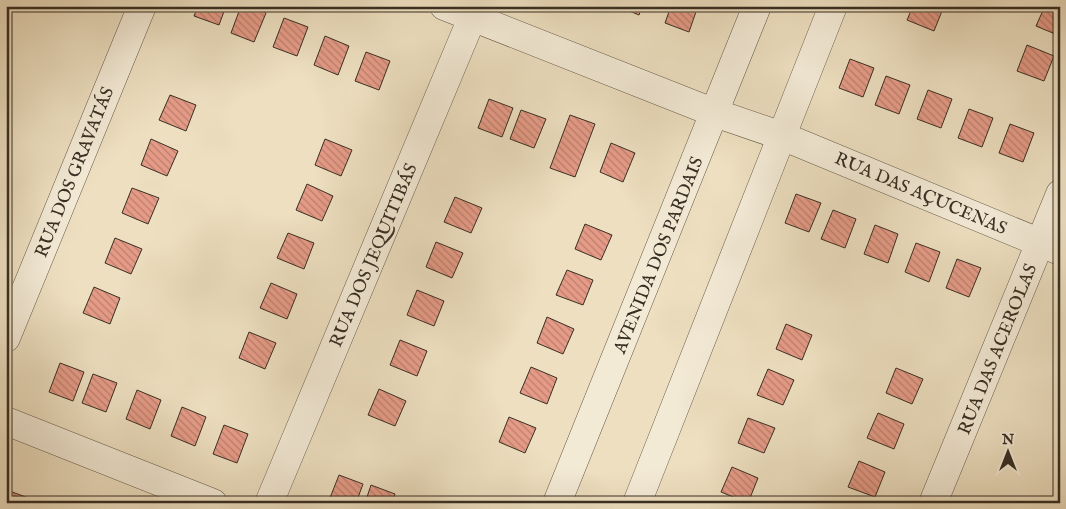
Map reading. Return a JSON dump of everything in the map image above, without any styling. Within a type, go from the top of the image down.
[{"type":"street","name":"RUA DOS GRAVATÁS","points":[[6,338],[142,6]]},
{"type":"street","points":[[444,6],[475,12],[715,113]]},
{"type":"street","name":"AVENIDA DOS PARDAIS","points":[[557,503],[757,6]]},
{"type":"street","points":[[637,503],[833,6]]},
{"type":"street","name":"RUA DOS JEQUITIBÁS","points":[[269,503],[475,12]]},
{"type":"street","name":"RUA DAS AÇUCENAS","points":[[715,113],[782,136],[1050,247]]},
{"type":"street","name":"RUA DAS ACEROLAS","points":[[933,503],[1050,247],[1060,194]]},
{"type":"street","points":[[6,421],[213,503]]},
{"type":"building","points":[[198,6],[226,6],[219,25],[194,16]]},
{"type":"building","points":[[241,6],[249,6],[266,13],[254,42],[231,33]]},
{"type":"building","points":[[617,6],[642,6],[639,15]]},
{"type":"building","points":[[671,6],[698,6],[689,32],[665,23]]},
{"type":"building","points":[[913,6],[944,6],[934,31],[907,20]]},
{"type":"building","points":[[1045,6],[1060,6],[1060,36],[1036,26]]},
{"type":"building","points":[[284,18],[308,27],[297,56],[273,47]]},
{"type":"building","points":[[325,36],[349,46],[338,75],[314,65]]},
{"type":"building","points":[[1027,45],[1054,56],[1044,81],[1017,71]]},
{"type":"building","points":[[366,52],[390,61],[379,90],[355,81]]},
{"type":"building","points":[[850,59],[874,68],[863,97],[839,88]]},
{"type":"building","points":[[886,76],[910,85],[899,114],[875,105]]},
{"type":"building","points":[[928,90],[952,99],[941,128],[917,119]]},
{"type":"building","points":[[170,95],[196,105],[186,131],[159,120]]},
{"type":"building","points":[[489,99],[513,108],[502,137],[478,128]]},
{"type":"building","points":[[969,109],[993,118],[982,147],[958,138]]},
{"type":"building","points":[[521,110],[546,119],[534,148],[510,139]]},
{"type":"building","points":[[570,115],[595,124],[575,177],[550,168]]},
{"type":"building","points":[[1010,124],[1034,133],[1023,162],[999,153]]},
{"type":"building","points":[[151,139],[178,151],[167,176],[141,165]]},
{"type":"building","points":[[325,139],[352,150],[341,176],[315,165]]},
{"type":"building","points":[[611,143],[635,153],[623,182],[600,172]]},
{"type":"building","points":[[307,184],[333,196],[322,221],[296,210]]},
{"type":"building","points":[[132,188],[159,198],[148,224],[122,213]]},
{"type":"building","points":[[796,194],[821,203],[809,232],[785,223]]},
{"type":"building","points":[[455,197],[482,208],[471,233],[444,222]]},
{"type":"building","points":[[833,210],[856,219],[845,248],[821,239]]},
{"type":"building","points":[[585,224],[612,235],[601,260],[575,249]]},
{"type":"building","points":[[875,225],[898,234],[888,263],[864,254]]},
{"type":"building","points":[[288,233],[314,243],[304,269],[277,258]]},
{"type":"building","points":[[115,238],[142,249],[131,274],[105,263]]},
{"type":"building","points":[[436,242],[463,253],[452,278],[426,267]]},
{"type":"building","points":[[916,243],[940,252],[929,282],[905,272]]},
{"type":"building","points":[[957,259],[981,268],[969,297],[946,288]]},
{"type":"building","points":[[567,270],[593,280],[583,305],[556,295]]},
{"type":"building","points":[[271,283],[297,294],[287,319],[260,308]]},
{"type":"building","points":[[94,287],[120,298],[110,324],[83,313]]},
{"type":"building","points":[[417,290],[444,301],[434,326],[407,315]]},
{"type":"building","points":[[547,317],[574,329],[563,354],[537,343]]},
{"type":"building","points":[[786,324],[812,335],[802,360],[776,349]]},
{"type":"building","points":[[249,332],[276,343],[265,369],[239,358]]},
{"type":"building","points":[[400,340],[427,351],[417,376],[390,365]]},
{"type":"building","points":[[60,363],[84,372],[73,401],[49,392]]},
{"type":"building","points":[[531,367],[557,378],[547,404],[520,393]]},
{"type":"building","points":[[896,368],[923,379],[912,404],[886,393]]},
{"type":"building","points":[[768,369],[794,380],[783,405],[757,395]]},
{"type":"building","points":[[93,374],[117,383],[106,412],[82,403]]},
{"type":"building","points":[[379,389],[406,401],[395,426],[368,415]]},
{"type":"building","points":[[137,390],[161,400],[150,429],[126,419]]},
{"type":"building","points":[[182,407],[206,417],[195,446],[171,436]]},
{"type":"building","points":[[878,413],[904,424],[894,449],[867,438]]},
{"type":"building","points":[[509,417],[536,428],[525,453],[499,442]]},
{"type":"building","points":[[748,418],[775,428],[764,453],[738,443]]},
{"type":"building","points":[[224,425],[248,434],[237,463],[213,454]]},
{"type":"building","points":[[859,461],[885,472],[875,497],[848,487]]},
{"type":"building","points":[[732,467],[758,478],[748,503],[721,492]]},
{"type":"building","points":[[339,475],[363,484],[356,503],[328,503]]},
{"type":"building","points":[[371,485],[395,494],[392,503],[365,503]]},
{"type":"building","points":[[7,490],[31,499],[30,503],[6,503]]}]
